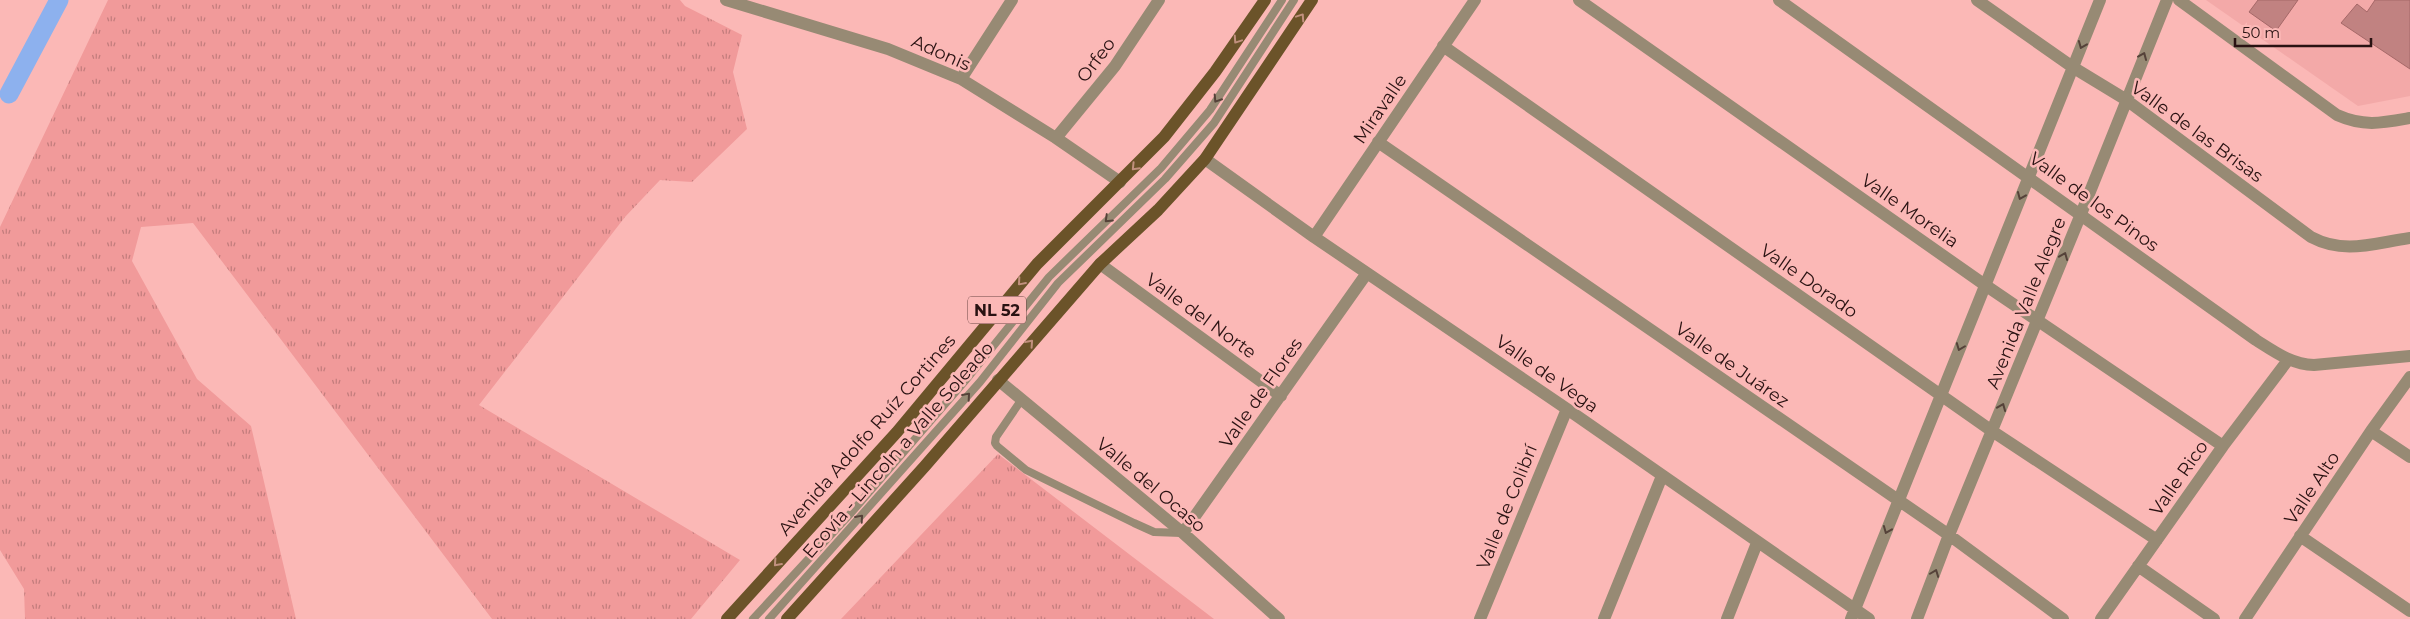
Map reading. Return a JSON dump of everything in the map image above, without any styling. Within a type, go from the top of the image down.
[{"type":"main road","name":"Avenida Adolfo Ruíz Cortines","points":[[727,619],[897,432],[1037,264],[1164,137],[1215,72],[1265,0]]},
{"type":"main road","name":"NL 52","points":[[787,619],[919,473],[1100,264],[1158,210],[1205,159],[1312,0]]},
{"type":"street","name":"Adonis","points":[[726,0],[888,49],[960,79],[1056,138],[1120,182]]},
{"type":"street","points":[[960,79],[1012,0]]},
{"type":"street","name":"Orfeo","points":[[1056,138],[1115,66],[1159,0]]},
{"type":"street","name":"Miravalle","points":[[1314,237],[1474,0]]},
{"type":"street","name":"Valle Morelia","points":[[1579,0],[1985,285],[2223,446]]},
{"type":"street","name":"Valle de los Pinos","points":[[1779,0],[2082,214],[2256,340],[2288,360],[2299,364],[2314,365],[2410,356]]},
{"type":"street","name":"Valle de las Brisas","points":[[1977,0],[2074,68],[2125,100],[2311,237],[2327,245],[2349,247],[2410,238]]},
{"type":"street","points":[[1853,614],[2100,0]]},
{"type":"street","name":"Avenida Valle Alegre","points":[[1918,619],[1949,535],[2082,214],[2125,100],[2166,0]]},
{"type":"street","points":[[2180,0],[2337,115],[2359,123],[2375,124],[2410,118]]},
{"type":"street","name":"Valle Dorado","points":[[1443,46],[1941,395],[2157,540]]},
{"type":"street","name":"Valle de Juárez","points":[[1378,142],[1949,535],[2063,619]]},
{"type":"street","name":"Valle de Vega","points":[[1205,159],[1314,237],[1567,409],[1757,543],[1853,614],[1869,619]]},
{"type":"street","name":"Valle del Norte","points":[[1100,264],[1281,396]]},
{"type":"street","name":"Valle de Flores","points":[[1183,533],[1367,273]]},
{"type":"street","name":"Valle Rico","points":[[2100,619],[2223,446],[2288,360]]},
{"type":"street","name":"Valle Alto","points":[[2245,619],[2371,431],[2410,377]]},
{"type":"street","name":"Valle del Ocaso","points":[[998,380],[1183,533],[1279,619]]},
{"type":"street","name":"Valle de Colibrí","points":[[1480,619],[1567,409]]},
{"type":"street","points":[[2371,431],[2410,457]]},
{"type":"street","points":[[1604,619],[1662,476]]},
{"type":"street","points":[[2300,536],[2410,611]]},
{"type":"street","points":[[1727,619],[1757,543]]},
{"type":"street","points":[[2138,566],[2214,619]]},
{"type":"lane","points":[[753,619],[889,469],[965,381],[1049,277],[1161,168],[1210,110],[1282,0]]},
{"type":"lane","name":"Ecovía - Lincoln a Valle Soleado","points":[[769,619],[980,382],[1058,283],[1166,179],[1214,123],[1294,0]]},
{"type":"lane","points":[[1022,399],[996,438],[995,443],[997,446],[1026,470],[1134,523],[1154,532],[1183,533]]},
{"type":"shaded area","points":[[2206,0],[2410,0],[2410,96],[2358,106]]},
{"type":"green space","points":[[108,0],[680,0],[685,6],[742,35],[733,72],[747,129],[692,182],[660,180],[625,217],[479,405],[740,560],[691,619],[492,619],[193,223],[141,227],[132,261],[197,379],[251,426],[296,619],[25,619],[24,589],[0,550],[0,227]]},
{"type":"green space","points":[[998,454],[1214,619],[841,619]]},
{"type":"building","points":[[2258,0],[2298,0],[2276,31],[2249,12]]},
{"type":"building","points":[[2375,0],[2410,0],[2410,69],[2341,23],[2357,4],[2367,12]]},
{"type":"waterway","points":[[9,94],[59,0]]}]
